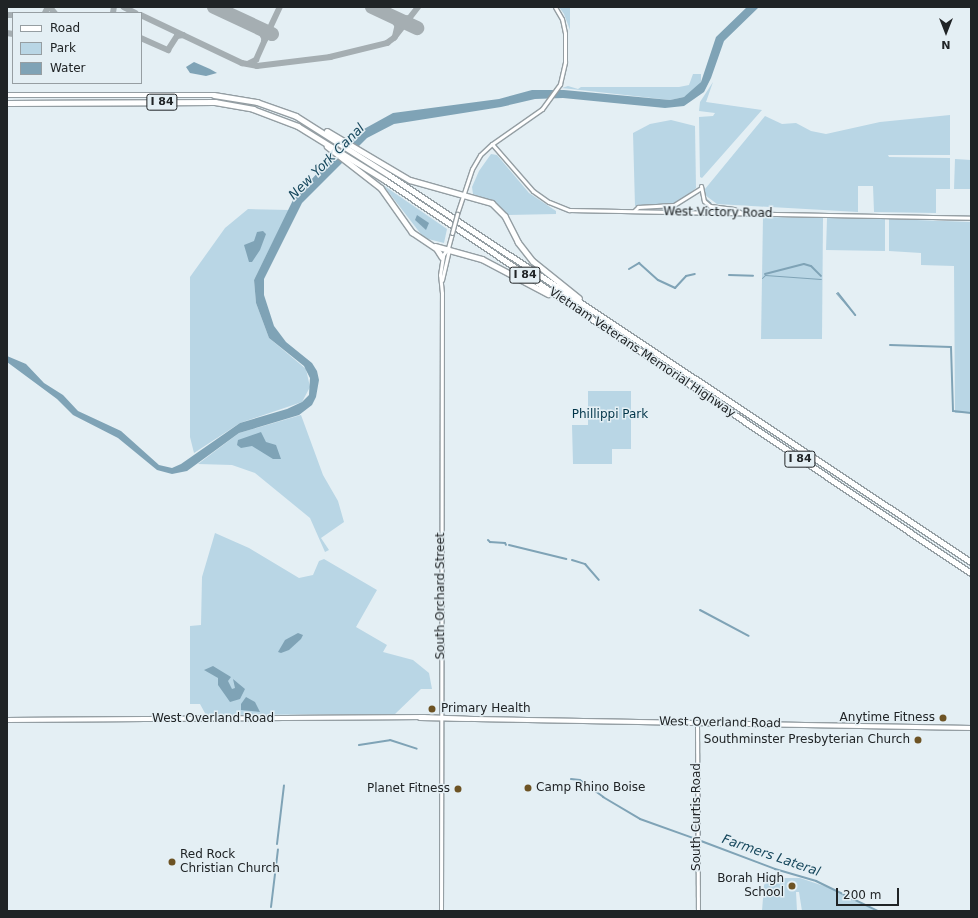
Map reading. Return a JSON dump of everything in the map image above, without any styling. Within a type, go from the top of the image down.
[{"type":"highway","name":"Vietnam Veterans Memorial Highway","points":[[7,95],[214,95],[257,102],[296,116],[358,151],[606,319],[971,562]]},
{"type":"highway","name":"I 84","points":[[7,103],[215,102],[265,112],[312,133],[349,160]]},
{"type":"highway","points":[[358,151],[410,180],[464,194],[496,206],[532,261],[606,319]]},
{"type":"highway","name":"Vietnam Veterans Memorial Highway","points":[[349,160],[573,307],[971,573]]},
{"type":"highway","points":[[349,160],[381,188],[415,236],[432,245],[448,248],[486,261],[573,307]]},
{"type":"highway","points":[[432,245],[442,257]]},
{"type":"main road","name":"South Orchard Street","points":[[442,280],[440,275],[442,257],[448,248],[457,214],[472,169],[480,155],[492,144],[538,112],[552,97],[558,87],[565,62],[566,33],[562,19],[555,7]]},
{"type":"main road","name":"West Victory Road","points":[[492,144],[533,191],[549,202],[581,211],[971,218]]},
{"type":"main road","points":[[633,212],[638,208],[674,205],[700,188],[704,201],[710,206],[734,209],[742,213]]},
{"type":"main road","name":"South Orchard Street","points":[[442,911],[442,280],[449,254],[448,248]]},
{"type":"main road","name":"West Overland Road","points":[[7,720],[443,718],[971,728]]},
{"type":"main road","name":"South Curtis Road","points":[[697,722],[698,911]]},
{"type":"green space","points":[[559,7],[570,7],[570,30],[564,14]]},
{"type":"green space","points":[[693,74],[701,74],[701,82],[694,90],[684,97],[670,100],[562,88],[568,86],[578,89],[581,87],[679,87],[689,85]]},
{"type":"green space","points":[[713,82],[706,102],[762,110],[702,178],[700,177],[699,117],[713,116],[715,113],[699,111],[700,102]]},
{"type":"green space","points":[[950,115],[950,155],[888,155],[889,157],[950,158],[950,189],[936,189],[936,213],[874,212],[873,186],[858,186],[858,212],[717,204],[705,195],[705,189],[765,116],[782,124],[796,123],[811,131],[826,134],[880,122]]},
{"type":"green space","points":[[671,120],[695,126],[696,188],[684,199],[672,205],[635,206],[633,133],[650,124]]},
{"type":"green space","points":[[491,154],[497,155],[529,193],[556,211],[556,214],[507,215],[496,203],[473,194],[472,187],[479,171]]},
{"type":"green space","points":[[955,159],[971,160],[971,189],[954,189]]},
{"type":"green space","points":[[383,185],[447,229],[444,243],[424,238]]},
{"type":"green space","points":[[248,209],[289,210],[254,280],[256,303],[269,338],[306,369],[310,387],[302,402],[240,423],[194,453],[190,437],[190,277],[225,228]]},
{"type":"green space","points":[[763,217],[823,218],[822,339],[761,339]]},
{"type":"green space","points":[[827,218],[885,219],[885,251],[826,250]]},
{"type":"green space","points":[[889,219],[971,222],[971,413],[955,413],[954,266],[921,265],[921,253],[889,251]]},
{"type":"green space","name":"Phillippi Park","points":[[588,391],[631,391],[631,449],[612,449],[612,464],[573,464],[572,425],[588,425]]},
{"type":"green space","points":[[301,415],[323,475],[338,501],[344,522],[321,538],[329,550],[325,552],[310,518],[255,473],[232,465],[198,464],[239,433]]},
{"type":"green space","points":[[215,533],[249,548],[299,578],[313,575],[319,561],[324,559],[377,590],[356,627],[387,645],[383,652],[413,660],[429,673],[432,689],[421,689],[395,714],[206,715],[200,704],[190,704],[190,626],[201,625],[202,577]]},
{"type":"green space","name":"Borah High School","points":[[800,878],[830,888],[876,911],[802,911],[799,892],[796,892],[797,911],[762,911],[764,885],[768,879]]},
{"type":"water","points":[[747,7],[759,7],[724,41],[711,78],[704,92],[684,106],[665,108],[563,98],[535,99],[501,107],[394,124],[367,138],[302,203],[264,279],[264,295],[274,326],[286,342],[312,363],[317,371],[319,380],[316,397],[312,405],[299,415],[239,433],[187,471],[172,474],[157,470],[118,438],[73,415],[57,399],[7,362],[7,356],[26,364],[44,383],[63,395],[78,411],[121,431],[159,465],[172,468],[181,464],[240,423],[287,409],[302,402],[309,395],[310,378],[304,366],[269,338],[256,303],[254,280],[293,200],[320,170],[364,129],[393,113],[499,99],[532,90],[564,90],[670,100],[684,97],[701,82],[716,37]]},
{"type":"water","points":[[194,62],[217,73],[206,76],[190,73],[186,67]]},
{"type":"water","points":[[417,215],[429,223],[426,230],[415,220]]},
{"type":"water","points":[[263,231],[266,234],[260,250],[252,262],[249,262],[244,245],[254,241],[257,232]]},
{"type":"water","points":[[261,432],[266,442],[276,445],[281,459],[273,459],[252,446],[241,448],[237,445],[238,440]]},
{"type":"water","points":[[298,633],[303,635],[301,639],[289,650],[281,653],[278,652],[285,640]]},
{"type":"water","points":[[213,666],[231,677],[228,681],[232,689],[235,688],[233,679],[245,689],[240,699],[230,702],[218,685],[218,678],[204,670]]},
{"type":"water","points":[[246,697],[255,702],[260,712],[241,710],[241,704]]},
{"type":"waterway","points":[[706,199],[711,203]]},
{"type":"waterway","points":[[629,269],[639,263],[658,280],[675,288],[686,276],[695,274]]},
{"type":"waterway","points":[[765,274],[804,264],[811,266],[821,276]]},
{"type":"waterway","points":[[729,275],[753,276]]},
{"type":"waterway","points":[[762,278],[765,275],[821,279]]},
{"type":"waterway","points":[[836,293],[855,315]]},
{"type":"waterway","points":[[838,293],[855,315]]},
{"type":"waterway","points":[[890,345],[951,347],[953,411],[971,413]]},
{"type":"waterway","points":[[488,540],[490,542],[505,543],[506,545]]},
{"type":"waterway","points":[[509,545],[566,559]]},
{"type":"waterway","points":[[572,560],[585,564],[599,580]]},
{"type":"waterway","points":[[700,610],[749,636]]},
{"type":"waterway","name":"Farmers Lateral","points":[[359,745],[390,740],[417,749]]},
{"type":"waterway","name":"Farmers Lateral","points":[[571,779],[580,780],[603,797],[640,819],[693,838]]},
{"type":"waterway","name":"Farmers Lateral","points":[[277,844],[284,785]]},
{"type":"waterway","name":"Farmers Lateral","points":[[701,841],[775,869],[816,881],[878,911]]},
{"type":"waterway","name":"Farmers Lateral","points":[[271,907],[278,849]]},
{"type":"taxiway","points":[[46,12],[48,7]]},
{"type":"taxiway","points":[[50,7],[54,12]]},
{"type":"taxiway","points":[[113,12],[114,7]]},
{"type":"taxiway","points":[[124,7],[134,12]]},
{"type":"taxiway","points":[[264,41],[280,7]]},
{"type":"taxiway","points":[[142,15],[242,63],[257,66],[330,57],[387,43],[394,38],[418,7]]},
{"type":"taxiway","points":[[7,15],[12,15]]},
{"type":"taxiway","points":[[391,16],[398,26],[396,35]]},
{"type":"taxiway","points":[[397,19],[410,18]]},
{"type":"taxiway","points":[[248,64],[256,60],[265,40],[259,28]]},
{"type":"taxiway","points":[[7,33],[12,34]]},
{"type":"taxiway","points":[[142,38],[168,50],[177,36],[183,35]]},
{"type":"runway","points":[[214,7],[272,34]]},
{"type":"runway","points":[[372,7],[417,28]]},
{"type":"place","name":"Primary Health","points":[[432,709]]},
{"type":"place","name":"Anytime Fitness","points":[[943,718]]},
{"type":"place","name":"Southminster Presbyterian Church","points":[[918,740]]},
{"type":"place","name":"Camp Rhino Boise","points":[[528,788]]},
{"type":"place","name":"Planet Fitness","points":[[458,789]]},
{"type":"place","name":"Red Rock Christian Church","points":[[172,862]]},
{"type":"place","name":"Borah High School","points":[[792,886]]},
{"type":"water label","name":"New York Canal","points":[[327,162]]}]
